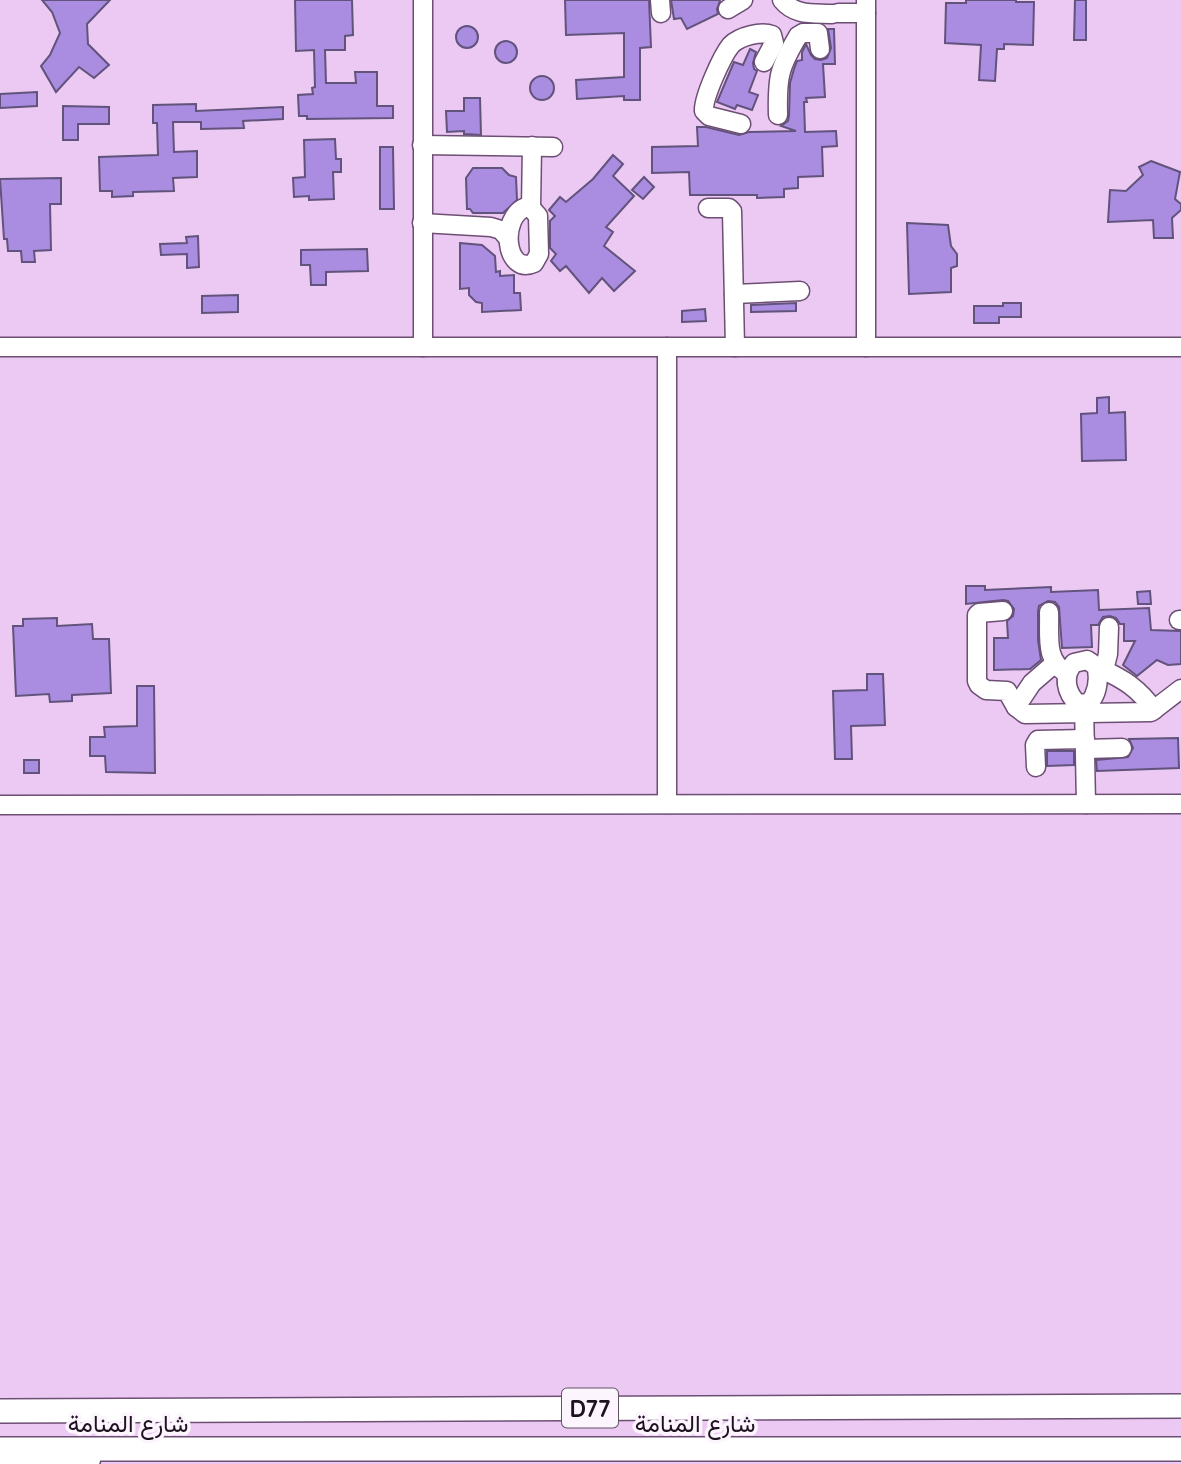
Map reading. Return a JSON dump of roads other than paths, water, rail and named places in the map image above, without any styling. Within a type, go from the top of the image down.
[{"type":"main road","name":"شارع المنامة","points":[[0,1411],[1181,1406]]},
{"type":"main road","name":"شارع المنامة","points":[[0,1449],[1181,1449]]},
{"type":"main road","points":[[210,1449],[268,1464]]},
{"type":"street","points":[[423,0],[423,347]]},
{"type":"street","points":[[767,33],[784,2],[801,13],[835,13],[866,7],[866,347]]},
{"type":"street","points":[[809,32],[810,13]]},
{"type":"street","points":[[741,124],[709,116],[704,111],[705,99],[731,45],[742,38],[767,33],[772,35],[774,40],[764,62]]},
{"type":"street","points":[[778,115],[777,82],[781,65],[799,34],[820,34],[820,49]]},
{"type":"street","points":[[422,145],[553,147]]},
{"type":"street","points":[[531,208],[517,212],[510,225],[508,238],[513,257],[520,264],[530,265],[537,259],[538,216],[531,208],[532,146]]},
{"type":"street","points":[[708,208],[729,208],[732,211],[735,347]]},
{"type":"street","points":[[422,223],[491,227],[501,230],[508,238]]},
{"type":"street","points":[[734,294],[800,291]]},
{"type":"street","points":[[0,347],[1181,347]]},
{"type":"street","points":[[667,347],[667,804]]},
{"type":"street","points":[[1003,611],[979,612],[977,615],[978,685],[986,690],[1004,689],[1020,711],[1031,715],[1084,709],[1154,710],[1181,689]]},
{"type":"street","points":[[1049,612],[1051,657],[1061,669],[1070,694],[1084,709]]},
{"type":"street","points":[[1086,804],[1084,709],[1096,693],[1101,669],[1108,654],[1109,626]]},
{"type":"street","points":[[1016,707],[1032,683],[1069,668],[1080,660],[1087,660],[1133,685],[1154,710]]},
{"type":"street","points":[[1036,767],[1035,745],[1038,740],[1122,748]]},
{"type":"street","points":[[0,805],[1181,804]]},
{"type":"street","points":[[0,1462],[118,1459],[145,1450]]}]
